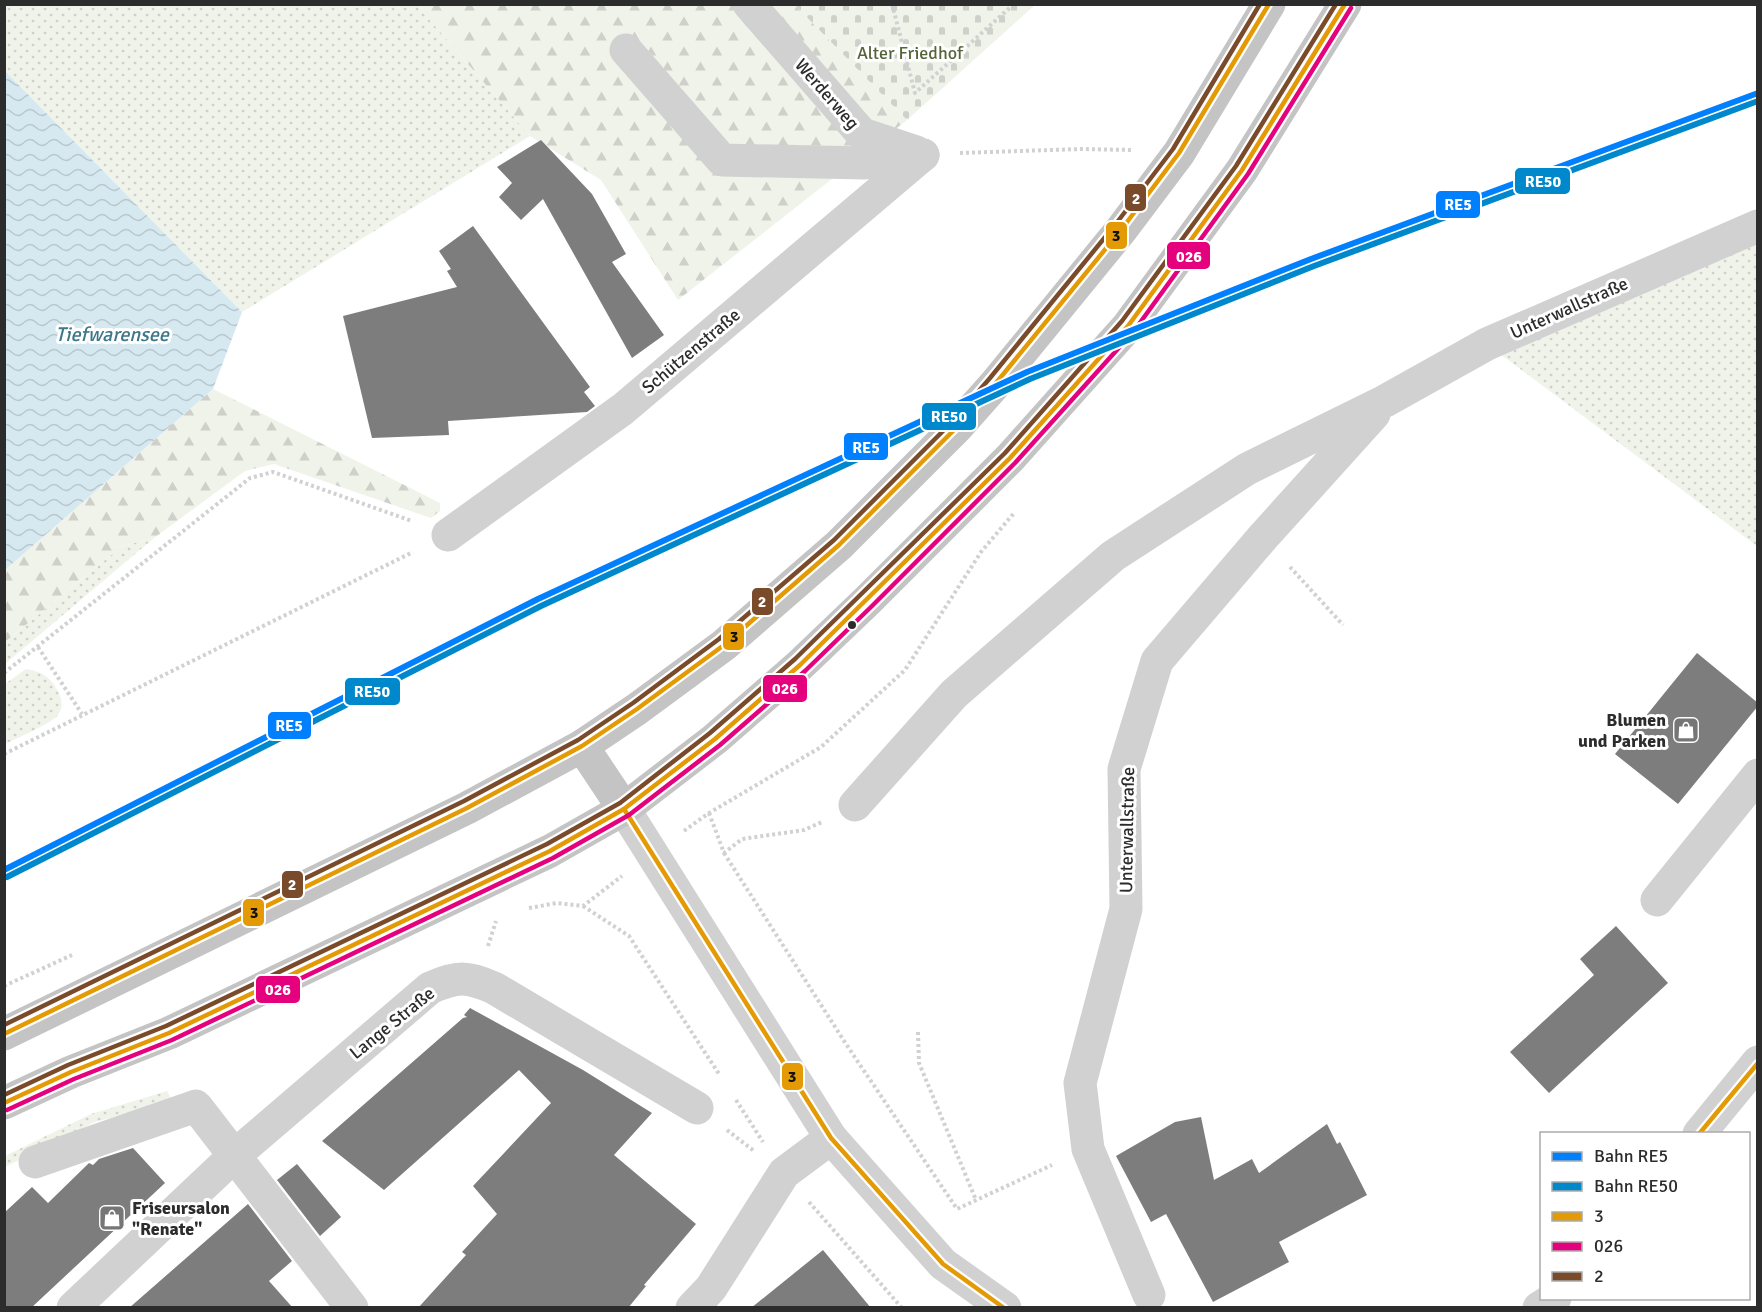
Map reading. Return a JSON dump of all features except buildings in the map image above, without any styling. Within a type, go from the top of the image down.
[{"type":"main road","points":[[4,1034],[424,831],[582,746],[724,645],[839,545],[980,401],[1121,230],[1179,153],[1269,4]]},
{"type":"main road","points":[[4,1103],[71,1072],[169,1033],[550,851],[624,809],[715,739],[800,665],[1010,458],[1128,326],[1242,170],[1345,4]]},
{"type":"main road","points":[[582,746],[624,809]]},
{"type":"street","name":"Werderweg","points":[[749,4],[862,135],[923,155]]},
{"type":"street","points":[[626,50],[722,160],[864,163],[923,155]]},
{"type":"street","name":"Schützenstraße","points":[[448,535],[622,409],[923,155]]},
{"type":"street","name":"Unterwallstraße","points":[[855,806],[954,694],[1113,556],[1247,469],[1385,401],[1487,344],[1758,226]]},
{"type":"street","name":"Unterwallstraße","points":[[1149,1295],[1088,1149],[1080,1083],[1126,909],[1124,769],[1157,661],[1263,537],[1385,401]]},
{"type":"street","points":[[1657,900],[1758,775]]},
{"type":"street","points":[[624,809],[831,1138],[943,1264],[1005,1308]]},
{"type":"street","name":"Lange Straße","points":[[73,1308],[234,1156],[430,988],[452,979],[472,979],[494,988],[697,1108]]},
{"type":"street","points":[[1701,1132],[1758,1062]]},
{"type":"street","points":[[35,1162],[196,1106],[352,1308]]},
{"type":"street","points":[[710,1301],[784,1173],[831,1138]]},
{"type":"street","points":[[1539,1308],[1553,1300]]},
{"type":"path","points":[[892,4],[915,93],[1014,4]]},
{"type":"path","points":[[923,155],[1082,149],[1135,150]]},
{"type":"path","points":[[4,673],[250,478],[273,471],[448,535]]},
{"type":"path","points":[[583,906],[709,813],[821,747],[905,670],[981,552],[1018,509]]},
{"type":"path","points":[[4,754],[448,535]]},
{"type":"path","points":[[1263,537],[1343,625]]},
{"type":"path","points":[[38,647],[82,714]]},
{"type":"path","points":[[723,853],[742,839],[804,830],[855,806]]},
{"type":"path","points":[[709,813],[723,853],[846,1044],[957,1209],[1088,1149]]},
{"type":"path","points":[[522,910],[557,903],[583,906],[629,936],[719,1075]]},
{"type":"path","points":[[497,920],[505,917]]},
{"type":"path","points":[[918,1032],[919,1063],[976,1200]]},
{"type":"path","points":[[732,1094],[784,1173],[902,1308]]},
{"type":"path","points":[[697,1108],[784,1173]]},
{"type":"green space","points":[[4,5],[417,5],[530,136],[242,312],[5,71]]},
{"type":"green space","points":[[417,5],[795,5],[907,120],[678,300],[601,180],[530,136]]},
{"type":"green space","name":"Alter Friedhof","points":[[795,5],[1035,5],[907,120]]},
{"type":"green space","points":[[1757,228],[1757,546],[1487,344]]},
{"type":"green space","points":[[213,389],[440,503],[440,511],[431,518],[274,464],[245,471],[154,538],[122,546],[5,642],[5,570]]},
{"type":"green space","points":[[154,538],[5,664],[5,642],[122,546]]},
{"type":"green space","points":[[26,669],[36,671],[50,680],[62,701],[61,708],[54,719],[5,744],[5,684]]},
{"type":"green space","points":[[167,1091],[173,1102],[95,1122],[5,1167],[5,1156],[91,1114]]},
{"type":"water","name":"Tiefwarensee","points":[[5,71],[242,312],[213,389],[5,570]]},
{"type":"rail line","name":"RE5","points":[[4,870],[538,599],[1027,372],[1311,259],[1758,93]]},
{"type":"rail line","name":"RE50","points":[[7,877],[541,606],[1030,379],[1314,266],[1758,101]]},
{"type":"transit line","name":"2","points":[[4,1025],[464,801],[578,740],[633,703],[719,639],[834,540],[952,422],[990,378],[1115,225],[1173,149],[1260,4]]},
{"type":"transit line","name":"3","points":[[4,1034],[467,808],[582,746],[724,645],[839,545],[957,427],[996,383],[1121,230],[1179,153],[1269,4]]},
{"type":"transit line","name":"2","points":[[4,1095],[68,1065],[166,1026],[547,844],[620,803],[710,733],[795,659],[1005,453],[1122,321],[1236,166],[1336,4]]},
{"type":"transit line","name":"3","points":[[4,1103],[71,1072],[169,1033],[550,851],[624,809],[715,739],[800,665],[1010,458],[1128,326],[1242,170],[1345,4]]},
{"type":"transit line","name":"026","points":[[7,1110],[74,1079],[172,1040],[553,858],[629,815],[720,745],[805,671],[872,606],[1015,463],[1134,331],[1248,174],[1351,8]]},
{"type":"transit line","name":"3","points":[[624,809],[831,1138],[943,1264],[1004,1308]]},
{"type":"transit line","name":"3","points":[[1701,1132],[1758,1063]]},
{"type":"place","name":"Blumen und Parken","points":[[1686,730]]},
{"type":"place","name":"Friseursalon \"Renate\"","points":[[112,1218]]}]
